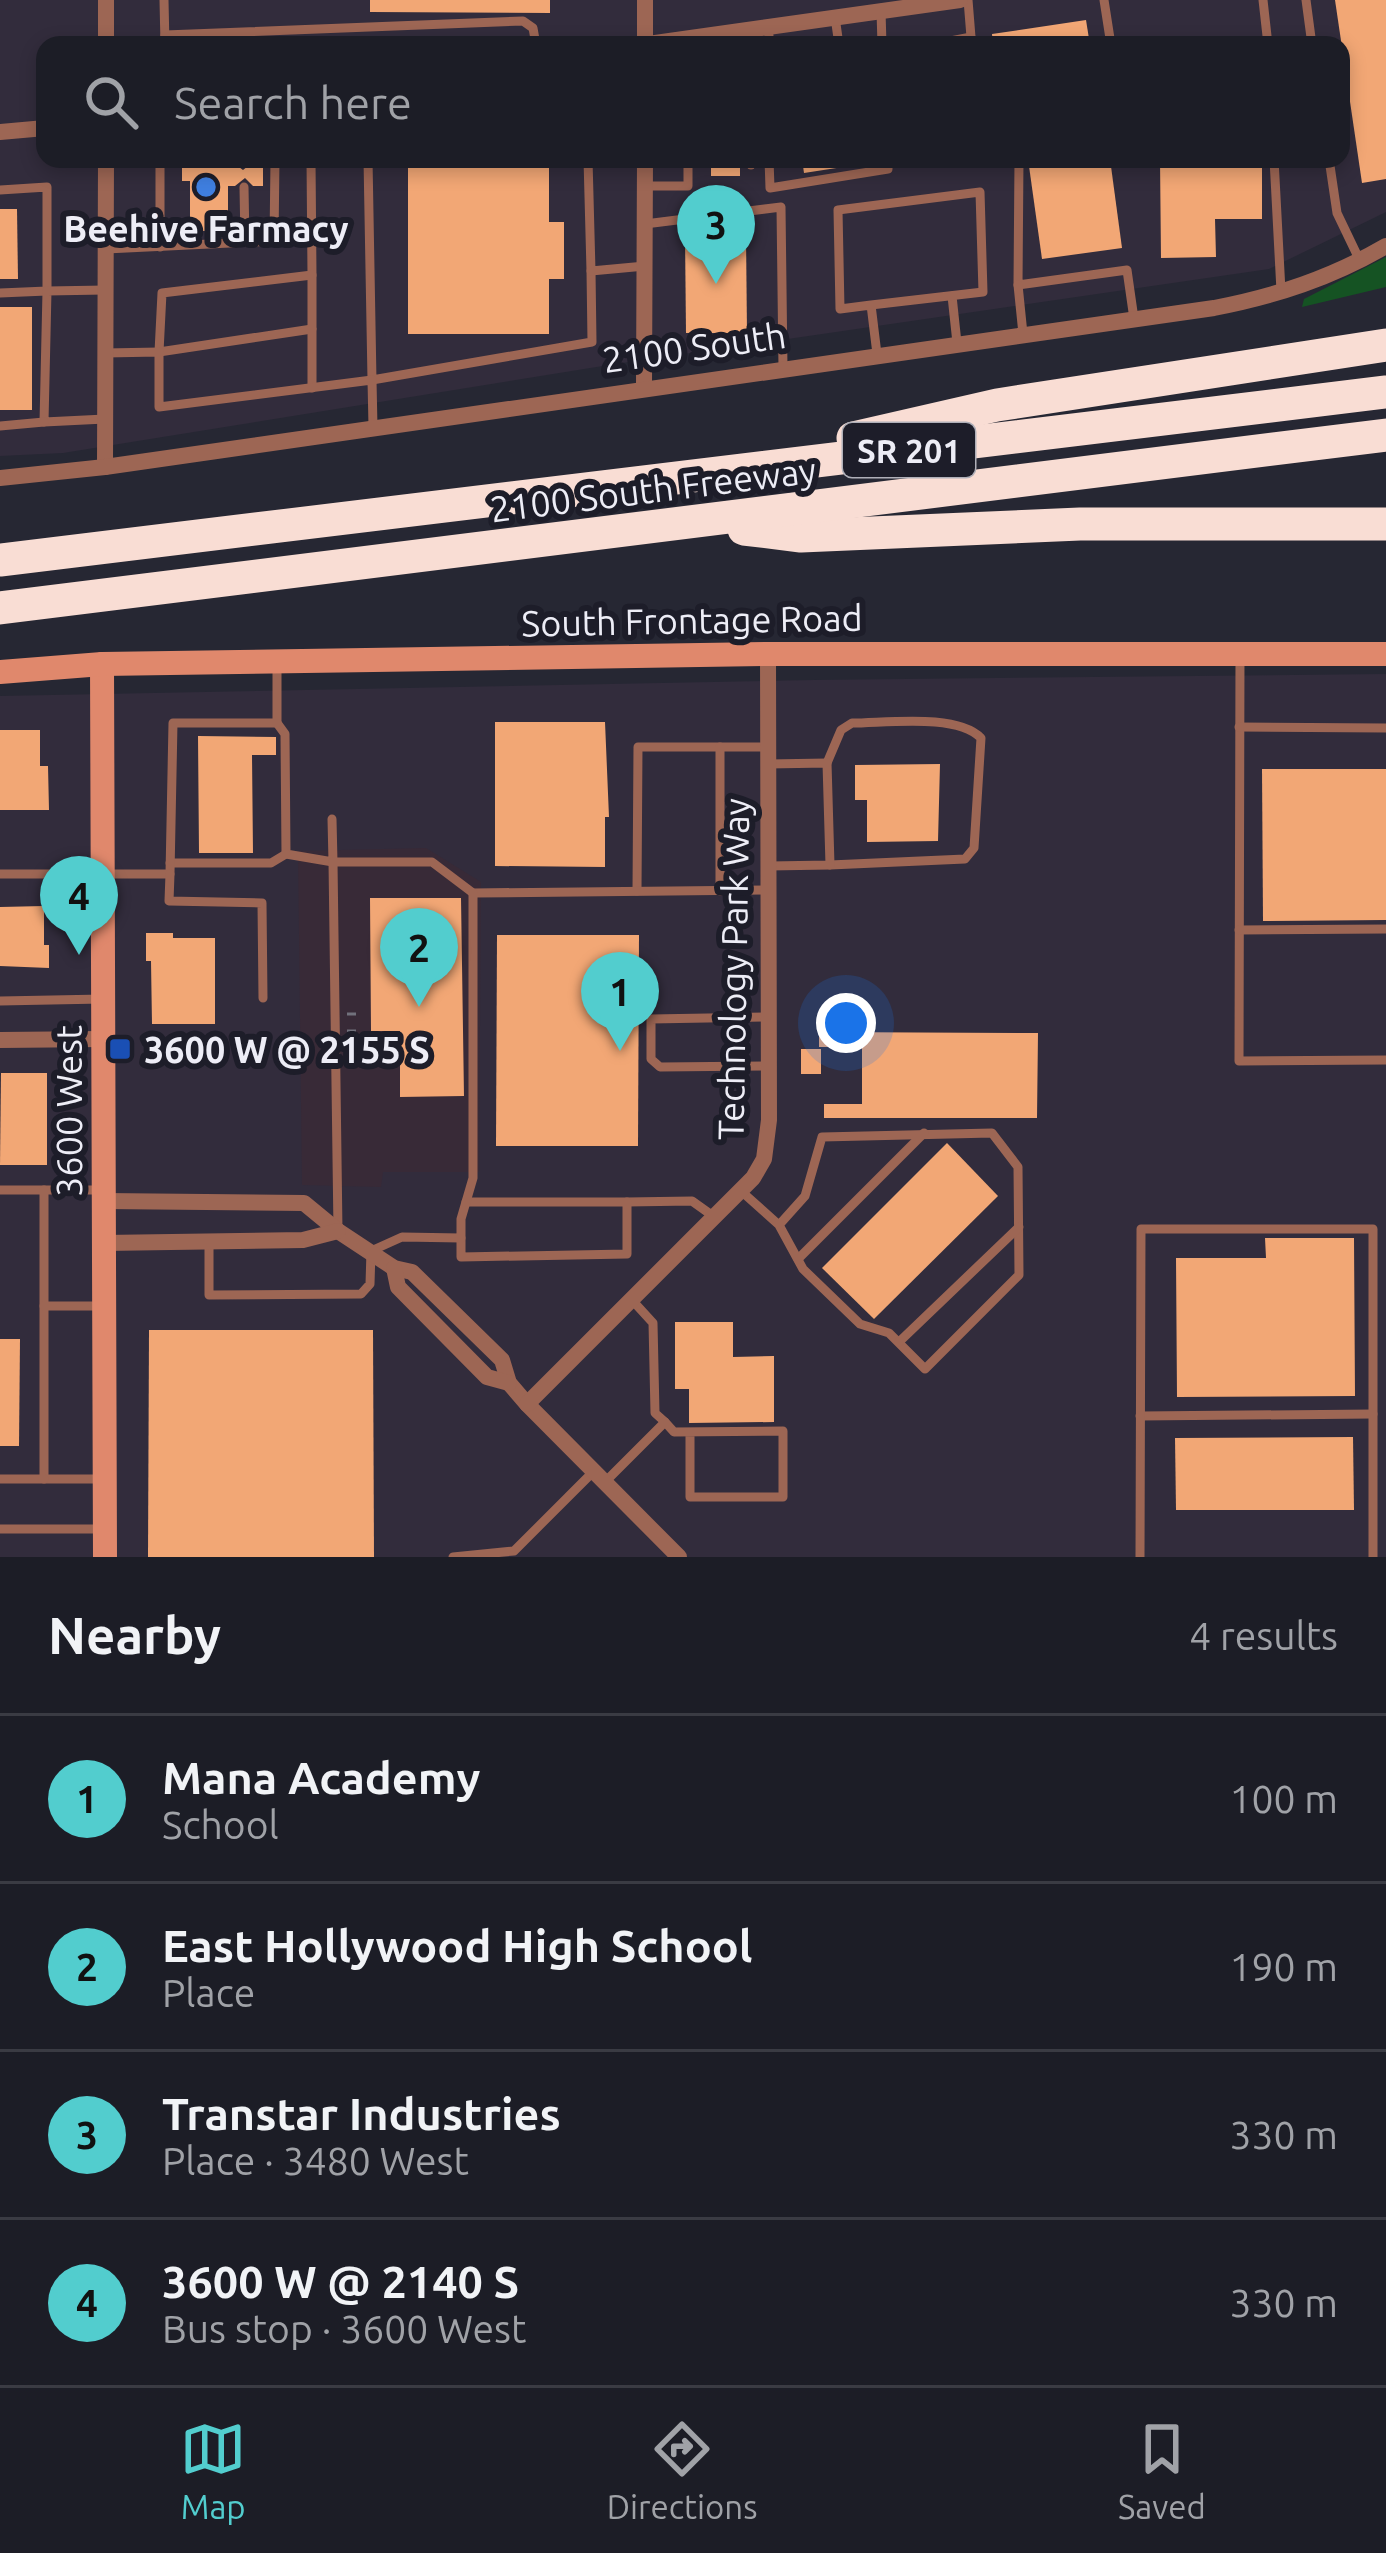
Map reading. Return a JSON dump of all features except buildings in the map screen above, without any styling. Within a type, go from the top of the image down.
[{"type":"highway","points":[[431,510],[770,458],[998,405],[1386,345]]},
{"type":"highway","name":"2100 South Freeway","points":[[0,560],[1386,392]]},
{"type":"highway","name":"2100 South Freeway","points":[[0,608],[1386,435]]},
{"type":"highway","points":[[695,523],[801,536],[1080,524],[1386,524]]},
{"type":"street","points":[[106,0],[106,36]]},
{"type":"street","points":[[644,36],[646,0]]},
{"type":"street","points":[[769,36],[870,8],[964,0]]},
{"type":"street","points":[[0,132],[36,129]]},
{"type":"street","points":[[105,467],[106,168]]},
{"type":"street","points":[[644,387],[645,168]]},
{"type":"street","name":"2100 South","points":[[0,478],[105,467],[1135,319],[1282,294],[1386,246]]},
{"type":"street","name":"South Frontage Road","points":[[0,672],[103,664],[768,654],[1386,654]]},
{"type":"street","name":"Technology Park Way","points":[[527,1404],[753,1178],[768,1142],[768,654]]},
{"type":"street","name":"3600 West","points":[[103,664],[105,1557]]},
{"type":"street","points":[[0,1040],[104,1039]]},
{"type":"street","points":[[104,1196],[304,1202],[394,1268],[398,1287],[487,1377],[509,1382],[680,1557]]},
{"type":"street","points":[[104,1243],[303,1240],[338,1231]]},
{"type":"lane","points":[[164,0],[165,36]]},
{"type":"lane","points":[[964,0],[971,36]]},
{"type":"lane","points":[[1104,0],[1110,36]]},
{"type":"lane","points":[[1263,0],[1267,36]]},
{"type":"lane","points":[[1306,0],[1311,36]]},
{"type":"lane","points":[[835,16],[838,36]]},
{"type":"lane","points":[[226,36],[523,21],[533,28],[534,36]]},
{"type":"lane","points":[[317,30],[317,36]]},
{"type":"lane","points":[[160,168],[160,247]]},
{"type":"lane","points":[[106,249],[274,241],[275,168]]},
{"type":"lane","points":[[311,168],[312,388]]},
{"type":"lane","points":[[368,168],[374,427]]},
{"type":"lane","points":[[312,275],[162,293],[159,407],[372,380],[592,342],[588,168]]},
{"type":"lane","points":[[645,186],[688,185],[688,168]]},
{"type":"lane","points":[[769,168],[770,188],[888,168]]},
{"type":"lane","points":[[1018,168],[1022,334]]},
{"type":"lane","points":[[1275,168],[1282,294]]},
{"type":"lane","points":[[1330,168],[1337,213],[1360,261]]},
{"type":"lane","points":[[0,190],[46,187],[44,422]]},
{"type":"lane","points":[[244,187],[245,242]]},
{"type":"lane","points":[[980,192],[983,292],[871,305],[840,309],[838,210],[980,192]]},
{"type":"lane","points":[[645,224],[781,207],[783,368]]},
{"type":"lane","points":[[591,271],[645,266]]},
{"type":"lane","points":[[1018,285],[1127,270],[1135,319]]},
{"type":"lane","points":[[0,293],[105,290]]},
{"type":"lane","points":[[952,296],[957,343]]},
{"type":"lane","points":[[871,305],[877,355]]},
{"type":"lane","points":[[105,353],[159,352],[312,329]]},
{"type":"lane","points":[[0,426],[105,419]]},
{"type":"lane","points":[[1240,654],[1239,1061],[1386,1060]]},
{"type":"lane","points":[[277,662],[277,723],[285,734],[286,854]]},
{"type":"lane","points":[[263,998],[262,903],[169,901],[173,723],[277,723]]},
{"type":"lane","points":[[769,866],[830,866],[964,859],[974,848],[981,738],[972,729],[952,723],[852,723],[841,730],[827,764],[830,866]]},
{"type":"lane","points":[[1239,727],[1386,728]]},
{"type":"lane","points":[[638,891],[638,748],[720,748],[827,764]]},
{"type":"lane","points":[[720,748],[720,890]]},
{"type":"lane","points":[[332,819],[338,1231]]},
{"type":"lane","points":[[0,874],[103,874],[271,863],[286,854],[333,862],[431,862],[473,892],[769,890]]},
{"type":"lane","points":[[473,892],[473,1178],[460,1219],[461,1257],[619,1257],[627,1254],[627,1202]]},
{"type":"lane","points":[[1239,930],[1386,929]]},
{"type":"lane","points":[[0,1001],[103,999]]},
{"type":"lane","points":[[769,1017],[651,1019],[651,1059],[660,1067],[769,1066]]},
{"type":"lane","points":[[798,1259],[924,1133]]},
{"type":"lane","points":[[741,1191],[779,1225],[798,1259],[860,1324],[890,1333],[926,1369],[1019,1275],[1018,1167],[992,1133],[822,1137],[805,1196],[779,1225]]},
{"type":"lane","points":[[0,1190],[104,1196]]},
{"type":"lane","points":[[44,1190],[44,1479]]},
{"type":"lane","points":[[466,1202],[692,1201],[716,1218]]},
{"type":"lane","points":[[899,1342],[1019,1227]]},
{"type":"lane","points":[[1140,1557],[1141,1229],[1373,1229],[1373,1557]]},
{"type":"lane","points":[[209,1241],[209,1295],[361,1294],[370,1284],[371,1251],[402,1238],[461,1238]]},
{"type":"lane","points":[[632,1300],[653,1323],[656,1413],[674,1432],[690,1432],[783,1432],[783,1497],[690,1497],[690,1432]]},
{"type":"lane","points":[[44,1306],[104,1306]]},
{"type":"lane","points":[[1140,1416],[1373,1414]]},
{"type":"lane","points":[[453,1557],[514,1551],[665,1423]]},
{"type":"lane","points":[[0,1479],[105,1479]]},
{"type":"lane","points":[[0,1529],[105,1529]]},
{"type":"path","points":[[335,1013],[363,1014]]},
{"type":"path","points":[[335,1031],[364,1031]]},
{"type":"path","points":[[364,1048],[400,1048]]},
{"type":"shaded area","points":[[0,0],[1386,0],[1386,212],[1269,269],[615,364],[63,453],[0,456]]},
{"type":"shaded area","points":[[1386,674],[1386,1557],[0,1557],[0,696]]},
{"type":"shaded area","points":[[426,848],[481,882],[479,1172],[383,1172],[381,1187],[302,1185],[298,851]]},
{"type":"green space","points":[[1386,257],[1386,287],[1302,307],[1304,299]]},
{"type":"place","name":"Beehive Farmacy","points":[[206,187]]},
{"type":"place","name":"Transtar Industries","points":[[716,284]]},
{"type":"place","name":"3600 W @ 2140 S","points":[[79,955]]},
{"type":"place","name":"East Hollywood High School","points":[[419,1007]]},
{"type":"place","name":"3600 W @ 2155 S","points":[[120,1049]]},
{"type":"place","name":"Mana Academy","points":[[620,1051]]}]
